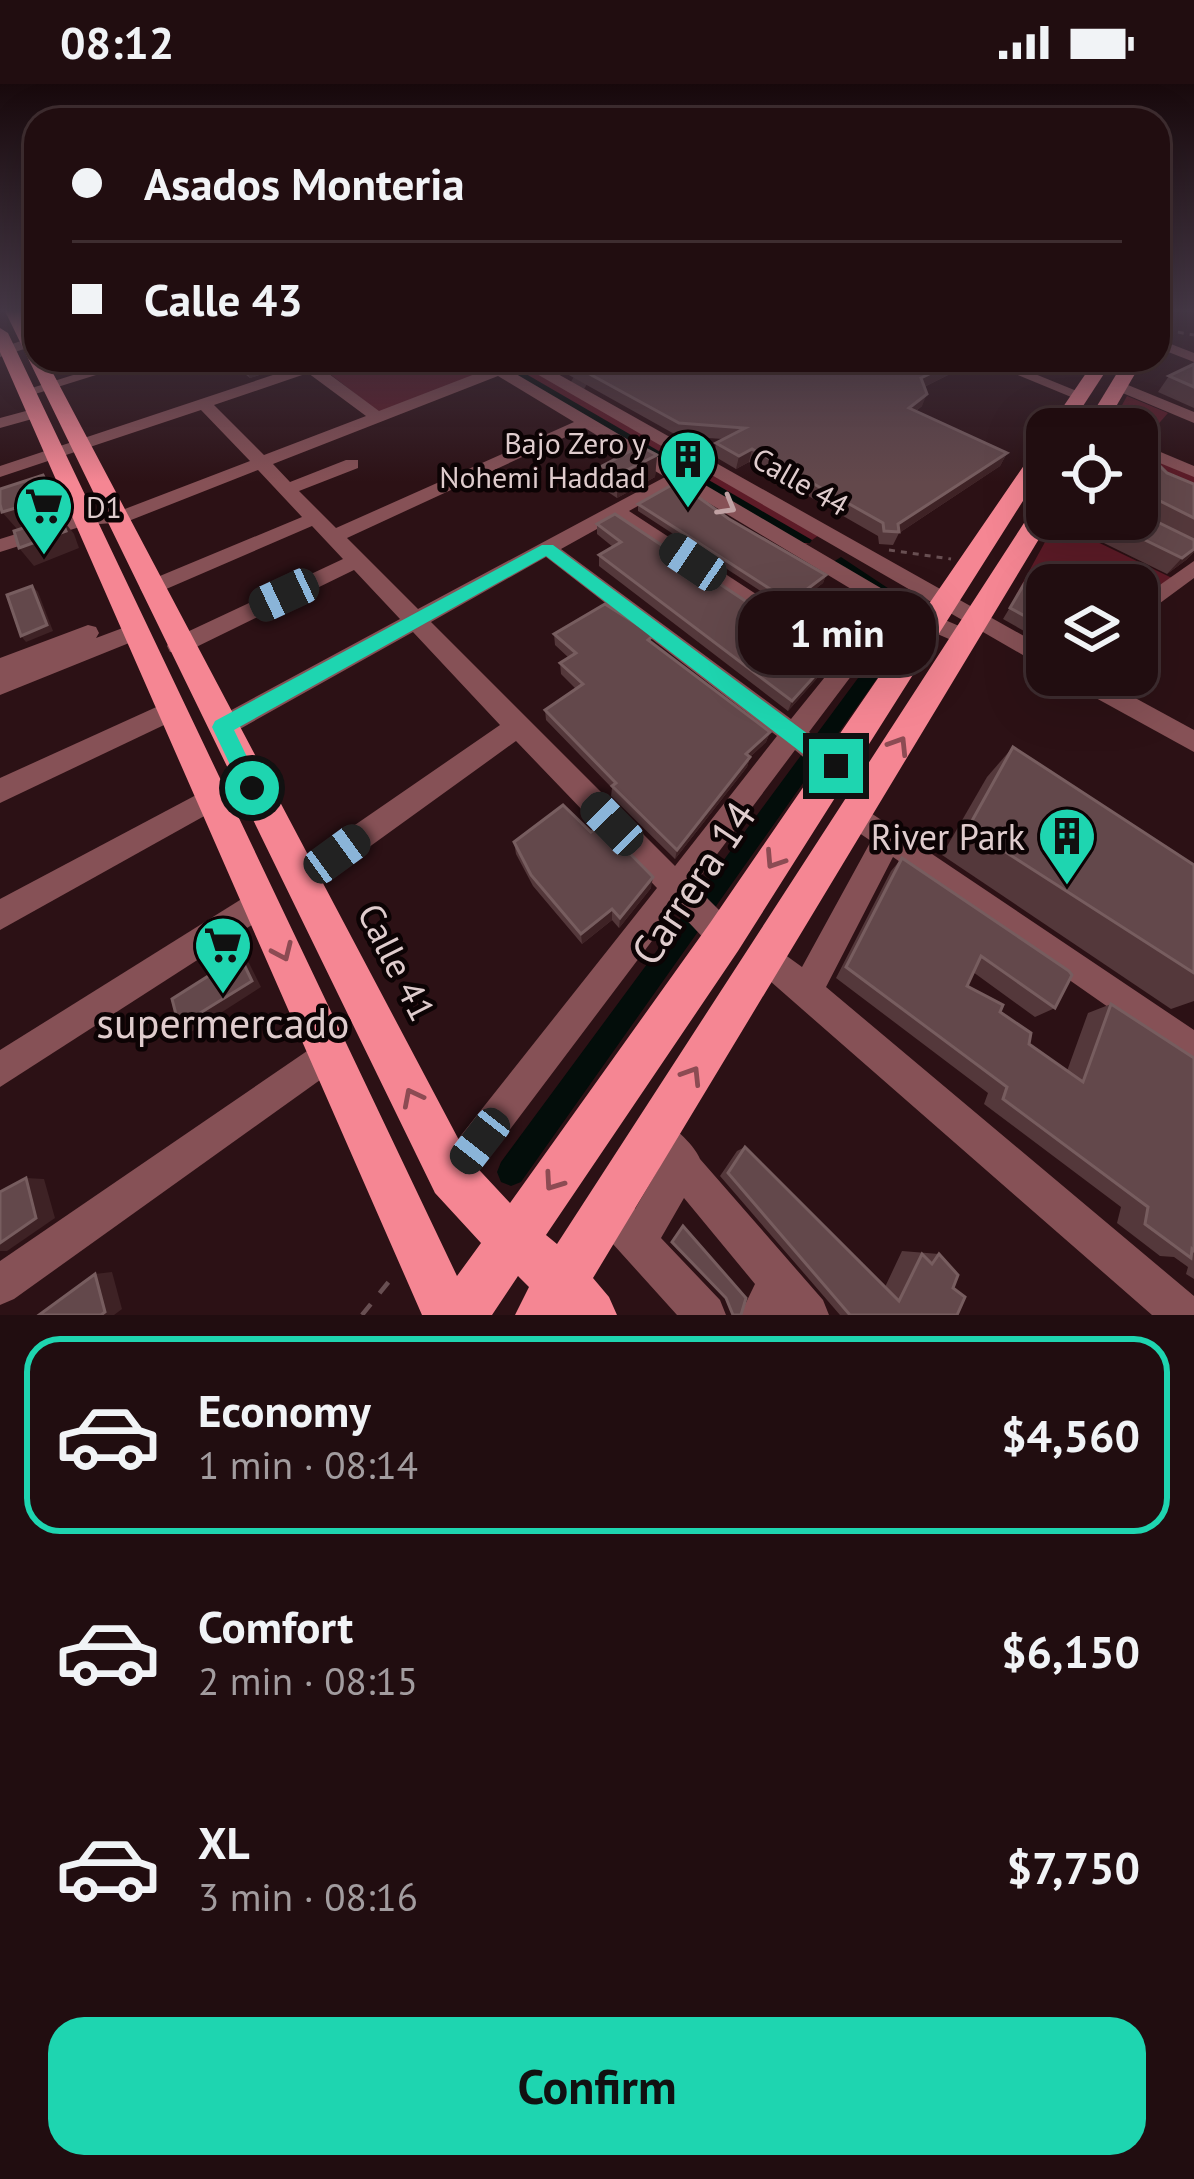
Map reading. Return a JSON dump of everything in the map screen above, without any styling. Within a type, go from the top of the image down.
[{"type":"main road","name":"Calle 41","points":[[14,366],[84,519],[138,612],[178,646],[222,727],[452,1176],[565,1304]]},
{"type":"main road","name":"Calle 41","points":[[44,372],[119,518],[138,612],[174,709],[450,1315]]},
{"type":"main road","points":[[1073,408],[1097,372]]},
{"type":"main road","points":[[1106,408],[1126,372]]},
{"type":"main road","name":"Carrera 14","points":[[565,1304],[608,1209],[856,815],[935,616],[1026,478]]},
{"type":"main road","name":"Carrera 14","points":[[461,1315],[512,1242],[699,912],[815,750],[935,616],[1026,527]]},
{"type":"street","points":[[27,392],[97,372]]},
{"type":"street","points":[[0,472],[284,372]]},
{"type":"street","points":[[316,372],[379,419]]},
{"type":"street","points":[[0,546],[84,519],[119,518],[496,372]]},
{"type":"street","name":"Calle 44","points":[[525,372],[584,423],[827,566],[1026,652]]},
{"type":"street","name":"Calle 44","points":[[544,372],[671,445],[723,465],[825,532],[864,544],[935,616]]},
{"type":"street","points":[[547,372],[572,380]]},
{"type":"street","points":[[1018,372],[1081,396]]},
{"type":"street","points":[[1119,384],[1194,420]]},
{"type":"street","points":[[591,391],[607,400],[605,407]]},
{"type":"street","points":[[203,403],[699,912]]},
{"type":"street","points":[[0,423],[38,413]]},
{"type":"street","points":[[1169,417],[1194,420]]},
{"type":"street","points":[[332,537],[584,423]]},
{"type":"street","points":[[1158,456],[1194,472]]},
{"type":"street","points":[[284,490],[352,464]]},
{"type":"street","points":[[222,727],[677,477]]},
{"type":"street","points":[[616,511],[847,665]]},
{"type":"street","points":[[0,686],[313,519]]},
{"type":"street","points":[[800,549],[823,544],[825,532]]},
{"type":"street","points":[[827,566],[836,554],[864,544]]},
{"type":"street","points":[[547,548],[815,750]]},
{"type":"street","points":[[178,646],[354,562]]},
{"type":"street","points":[[1158,596],[1194,568]]},
{"type":"street","points":[[0,667],[138,612]]},
{"type":"street","points":[[452,1176],[699,912],[815,750],[847,665],[935,616]]},
{"type":"street","points":[[1114,696],[1190,734]]},
{"type":"street","points":[[0,791],[174,709]]},
{"type":"street","points":[[301,879],[516,727]]},
{"type":"street","points":[[0,915],[214,797]]},
{"type":"street","points":[[856,815],[1194,1050]]},
{"type":"street","points":[[807,991],[888,838]]},
{"type":"street","points":[[0,1070],[261,902]]},
{"type":"street","points":[[766,957],[1184,1315]]},
{"type":"street","points":[[0,1285],[329,1053]]},
{"type":"street","points":[[654,1134],[683,1163],[770,1297],[808,1315]]},
{"type":"street","points":[[638,1241],[683,1163]]},
{"type":"street","points":[[608,1209],[705,1315]]},
{"type":"path","points":[[904,540],[906,553]]},
{"type":"path","points":[[864,544],[948,559]]},
{"type":"path","points":[[362,1315],[416,1249]]},
{"type":"shaded area","points":[[327,372],[490,372],[380,413]]},
{"type":"shaded area","points":[[510,372],[535,372],[819,535],[805,545]]},
{"type":"shaded area","points":[[1127,396],[1156,408],[1120,408]]},
{"type":"shaded area","points":[[1158,456],[1194,473],[1194,496],[1158,478]]},
{"type":"shaded area","points":[[1046,540],[1093,540],[1143,564],[1033,564]]},
{"type":"shaded area","points":[[1158,571],[1172,578],[1158,590]]},
{"type":"shaded area","points":[[1026,577],[1026,600],[1016,595]]},
{"type":"building","points":[[1194,366],[1194,387],[1169,376]]},
{"type":"building","points":[[586,372],[933,372],[921,378],[927,394],[909,408],[1007,453],[898,524],[899,532],[884,531],[883,523],[752,449],[739,456],[716,443],[745,428],[679,423]]},
{"type":"building","points":[[640,446],[657,455],[617,475],[602,466]]},
{"type":"building","points":[[1158,464],[1194,484],[1194,518],[1158,500]]},
{"type":"building","points":[[43,475],[53,497],[2,512],[0,489]]},
{"type":"building","points":[[677,482],[729,519],[826,575],[806,590],[856,623],[845,637],[638,504]]},
{"type":"building","points":[[615,514],[831,658],[792,701],[599,555],[621,542],[597,524]]},
{"type":"building","points":[[60,516],[66,531],[19,548],[14,531]]},
{"type":"building","points":[[1158,522],[1194,540],[1194,549],[1182,558],[1145,540],[1158,540]]},
{"type":"building","points":[[1024,584],[1026,585],[1026,617],[1010,608]]},
{"type":"building","points":[[32,586],[47,625],[21,636],[7,595]]},
{"type":"building","points":[[605,604],[654,635],[648,640],[770,732],[746,754],[750,757],[677,850],[545,710],[583,684],[560,663],[576,653],[554,634]]},
{"type":"building","points":[[1013,747],[1194,865],[1194,973],[968,828]]},
{"type":"building","points":[[563,805],[591,832],[602,825],[653,877],[620,918],[612,909],[581,934],[531,875],[514,842]]},
{"type":"building","points":[[902,858],[1069,971],[1072,975],[1055,1008],[981,956],[967,986],[1003,1005],[1000,1012],[1031,1033],[1029,1044],[1083,1082],[1111,1004],[1194,1058],[1191,1258],[1145,1224],[1148,1207],[1003,1099],[1007,1087],[846,967]]},
{"type":"building","points":[[240,956],[252,981],[179,1026],[172,999]]},
{"type":"building","points":[[745,1147],[899,1301],[922,1254],[932,1264],[939,1254],[958,1275],[953,1288],[965,1297],[957,1315],[850,1315],[728,1173]]},
{"type":"building","points":[[26,1178],[36,1218],[0,1243],[0,1192]]},
{"type":"building","points":[[683,1226],[746,1298],[741,1315],[733,1315],[726,1298],[672,1242]]},
{"type":"building","points":[[95,1274],[105,1312],[101,1315],[39,1315]]},
{"type":"waterway","points":[[515,372],[805,540]]},
{"type":"waterway","points":[[511,1172],[916,612],[841,562]]},
{"type":"tunnel","points":[[572,380],[591,391]]},
{"type":"place","name":"Bajo Zero y Nohemi Haddad","points":[[688,510]]},
{"type":"place","name":"D1","points":[[44,557]]},
{"type":"place","name":"River Park","points":[[1067,887]]},
{"type":"place","name":"supermercado","points":[[223,996]]},
{"type":"route","points":[[252,788],[222,727],[547,548],[836,766]]}]
